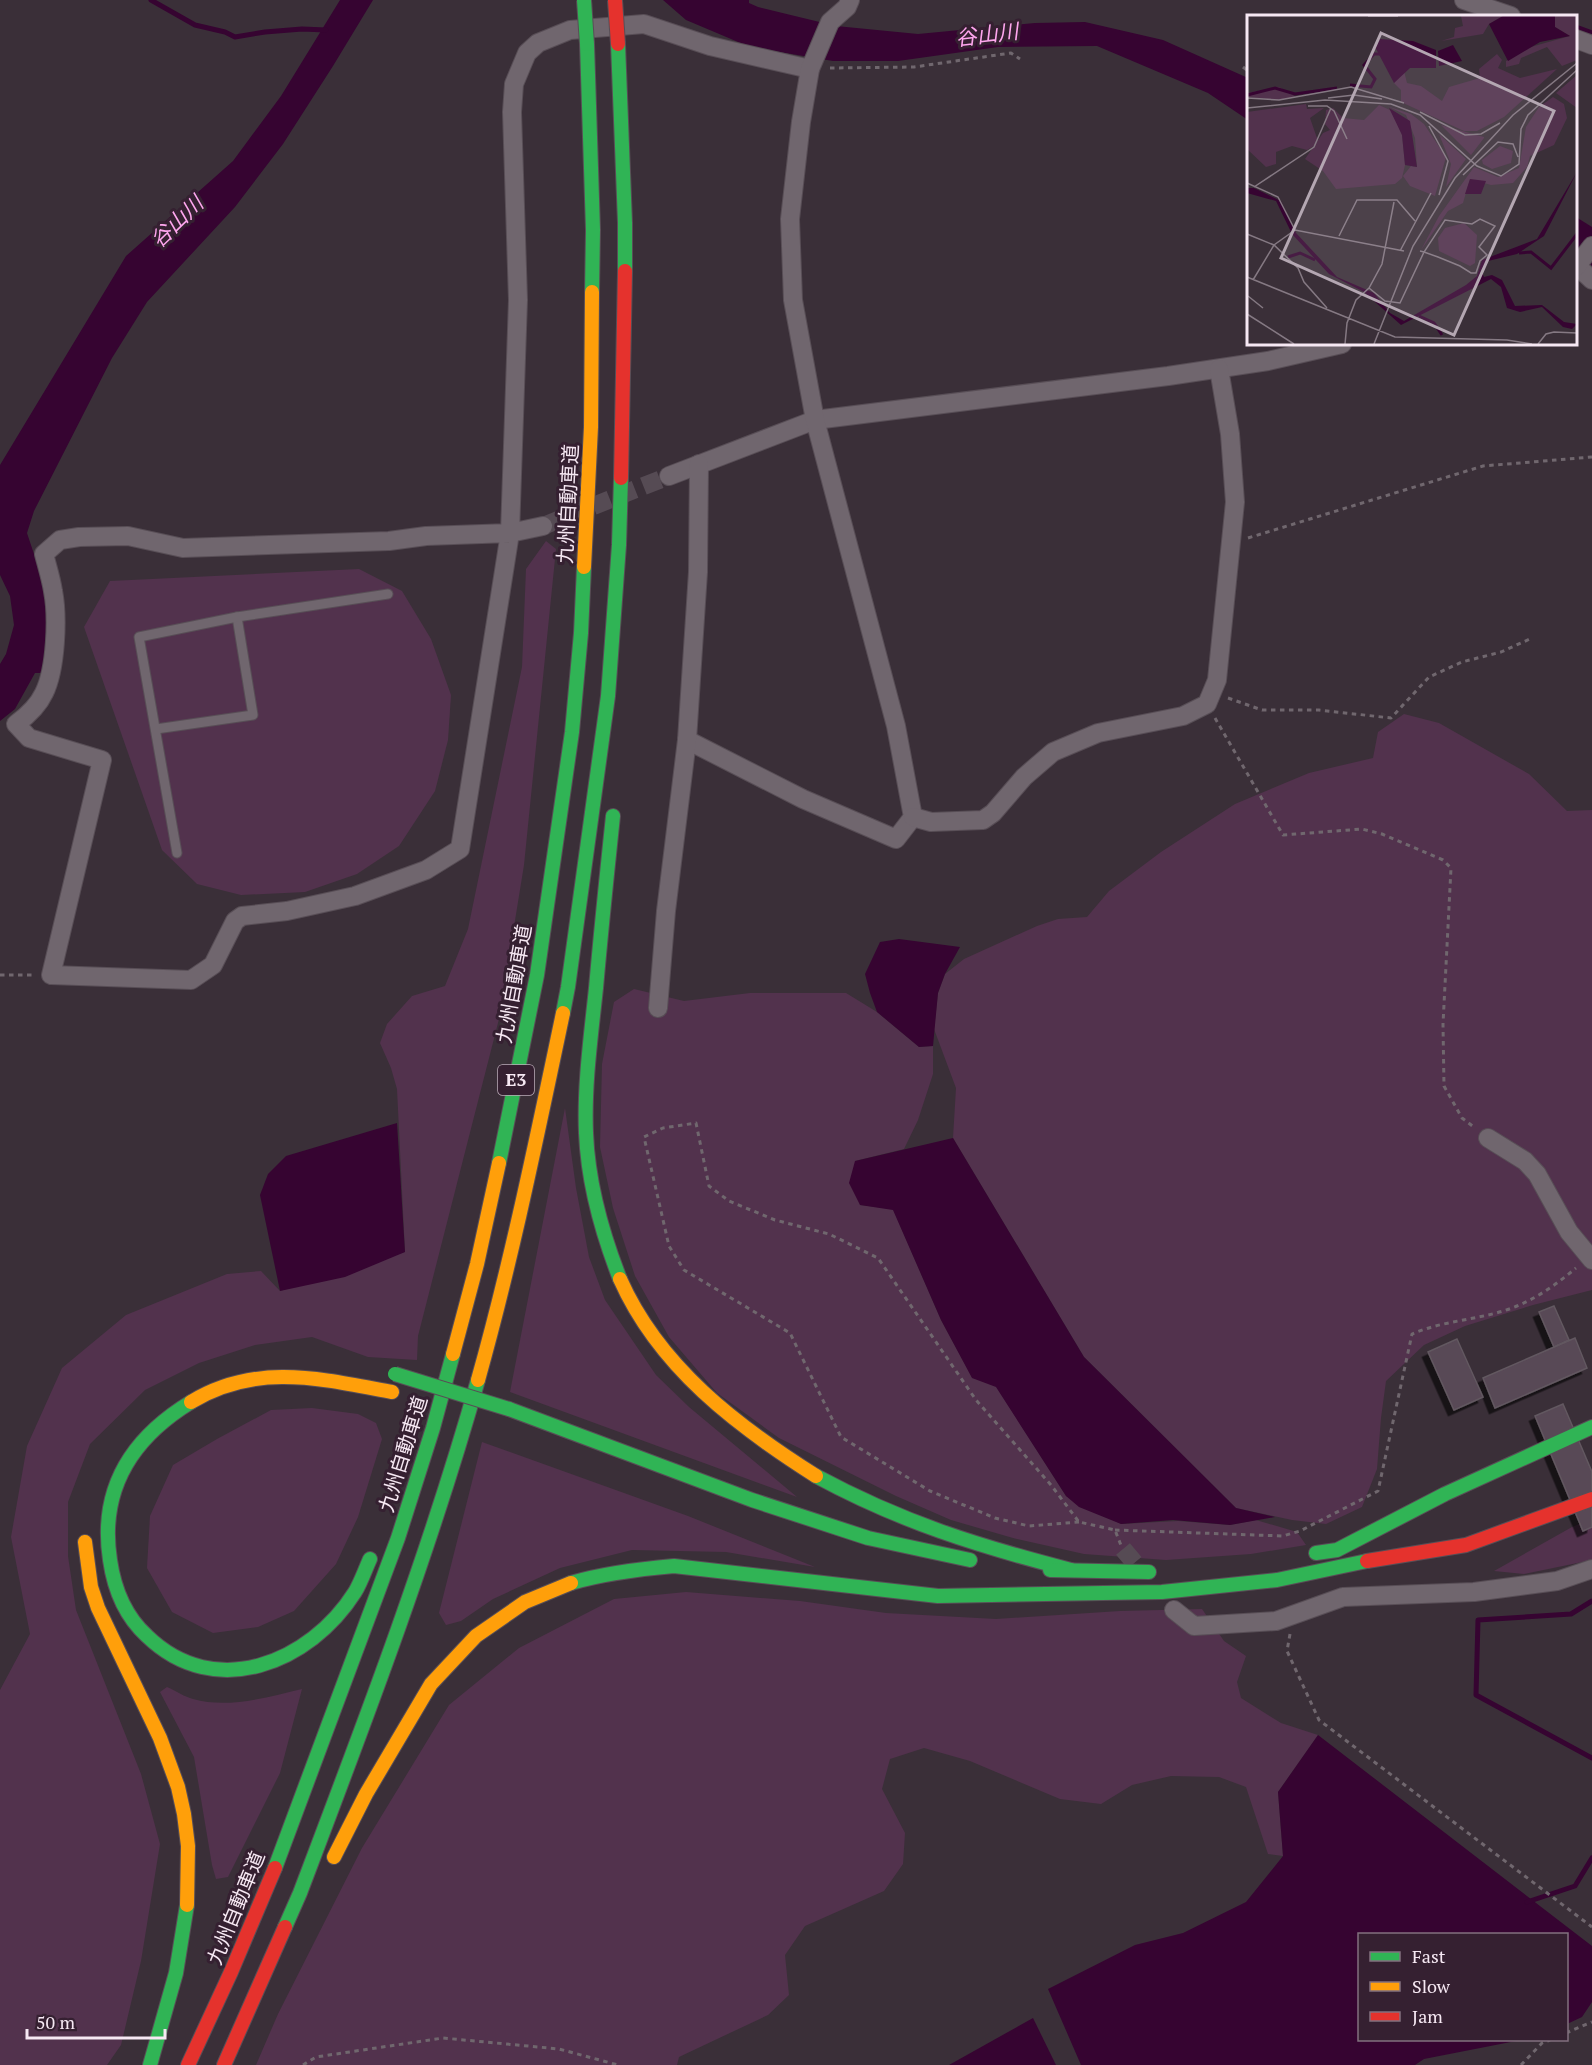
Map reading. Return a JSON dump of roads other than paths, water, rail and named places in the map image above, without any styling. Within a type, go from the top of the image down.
[{"type":"highway","name":"九州自動車道","points":[[188,2065],[268,1886],[398,1538],[433,1428],[477,1264],[494,1191],[537,975],[573,721],[581,633],[591,427],[593,230],[584,0]]},
{"type":"highway","name":"E3","points":[[224,2065],[300,1893],[387,1663],[462,1438],[500,1303],[568,987],[608,696],[619,544],[624,389],[625,223],[615,0]]},
{"type":"highway","points":[[619,544],[619,717]]},
{"type":"highway","points":[[614,798],[590,1042],[586,1136],[593,1188],[606,1240],[618,1274],[639,1316],[677,1367],[700,1390],[789,1459],[884,1511],[969,1543],[1071,1570]]},
{"type":"highway","points":[[441,1343],[477,1264]]},
{"type":"highway","points":[[390,1373],[509,1409],[784,1511],[868,1538],[978,1562]]},
{"type":"highway","points":[[430,1374],[424,1399],[482,1420]]},
{"type":"highway","points":[[374,1548],[356,1591],[317,1638],[292,1655],[266,1665],[242,1670],[199,1667],[175,1657],[151,1642],[125,1611],[108,1562],[105,1539],[107,1510],[116,1482],[129,1457],[156,1425],[176,1409],[196,1398],[243,1381],[275,1376],[321,1379],[397,1394]]},
{"type":"highway","points":[[1303,1556],[1337,1550],[1445,1494],[1592,1427]]},
{"type":"highway","points":[[329,1868],[366,1794],[431,1684],[476,1636],[525,1602],[559,1586],[593,1576],[633,1569],[674,1566],[938,1596],[1162,1592],[1277,1580],[1343,1565],[1466,1545],[1592,1499]]},
{"type":"highway","points":[[86,1526],[85,1538],[91,1587],[112,1642],[161,1742],[175,1780],[184,1814],[189,1854],[189,1894],[183,1938],[150,2065]]},
{"type":"highway","points":[[1013,1569],[1160,1572]]},
{"type":"highway","points":[[979,1582],[1036,1594]]},
{"type":"highway","points":[[263,1977],[309,1908]]},
{"type":"street","points":[[687,740],[803,799],[896,839],[913,817],[896,726],[815,420],[794,300],[790,219],[801,122],[811,66],[830,22],[847,7],[850,0]]},
{"type":"street","points":[[1464,0],[1508,15]]},
{"type":"street","points":[[543,526],[510,533],[426,536],[389,541],[183,548],[128,537],[79,537],[60,540],[44,554],[54,592],[56,621],[53,657],[44,693],[29,715],[16,724],[29,738],[102,760],[51,975],[191,980],[213,965],[235,921],[242,916],[287,911],[355,896],[426,870],[460,849],[510,533],[518,300],[512,111],[514,84],[520,66],[527,53],[538,43],[570,30],[644,24],[710,46],[811,66]]},
{"type":"street","points":[[1577,40],[1592,45]]},
{"type":"street","points":[[1577,265],[1592,246]]},
{"type":"street","points":[[1577,267],[1592,280]]},
{"type":"street","points":[[669,476],[815,420],[1219,369],[1268,361],[1338,345]]},
{"type":"street","points":[[913,817],[930,822],[983,820],[993,813],[1024,777],[1053,752],[1098,733],[1183,716],[1209,698],[1216,680],[1235,502],[1230,434],[1219,369]]},
{"type":"street","points":[[658,1008],[666,911],[687,740],[698,572],[699,464]]},
{"type":"street","points":[[1488,1138],[1525,1161],[1537,1173],[1569,1232],[1591,1259]]},
{"type":"street","points":[[1174,1610],[1194,1626],[1276,1621],[1343,1597],[1474,1592],[1557,1581],[1592,1569]]},
{"type":"lane","points":[[177,853],[140,637],[237,617],[388,594]]},
{"type":"lane","points":[[156,729],[253,715],[237,617]]},
{"type":"water","name":"谷山川","points":[[340,0],[373,0],[283,144],[235,207],[147,302],[112,358],[34,511],[27,533],[40,572],[48,614],[47,650],[43,673],[35,673],[15,709],[0,721],[0,664],[6,654],[14,625],[10,596],[0,575],[0,465],[126,256],[233,161],[281,96]]},
{"type":"water","name":"谷山川","points":[[663,0],[749,0],[749,3],[758,7],[836,26],[918,34],[1035,23],[1085,22],[1163,40],[1247,78],[1247,119],[1208,93],[1097,46],[998,47],[898,61],[833,61],[750,47],[686,20]]},
{"type":"water","points":[[1577,218],[1592,227],[1592,266],[1577,255]]},
{"type":"water","points":[[899,939],[960,947],[945,974],[938,993],[933,1046],[919,1047],[877,1012],[870,993],[865,974],[880,942]]},
{"type":"water","points":[[397,1123],[405,1252],[345,1277],[280,1291],[260,1195],[268,1174],[286,1156]]},
{"type":"water","points":[[953,1138],[1084,1357],[1236,1508],[1275,1517],[1230,1525],[1173,1520],[1121,1524],[1079,1507],[1066,1496],[996,1387],[972,1378],[941,1320],[893,1210],[860,1205],[849,1183],[855,1161]]},
{"type":"water","points":[[1318,1735],[1592,1946],[1592,2002],[1582,2017],[1568,2024],[1568,1933],[1358,1933],[1358,2041],[1516,2041],[1424,2059],[1415,2065],[1081,2065],[1048,1989],[1135,1945],[1183,1933],[1246,1902],[1283,1856],[1278,1792]]},
{"type":"water","points":[[1033,2018],[1056,2065],[949,2065]]},
{"type":"waterway","points":[[151,0],[195,25],[225,32],[235,37],[302,29],[326,30]]},
{"type":"waterway","points":[[1577,27],[1592,33]]},
{"type":"waterway","points":[[1592,1601],[1571,1614],[1478,1620],[1476,1695],[1592,1758]]},
{"type":"waterway","points":[[1527,1902],[1575,1886],[1592,1858]]},
{"type":"tunnel","points":[[543,526],[669,476]]},
{"type":"tunnel","points":[[1123,1549],[1144,1574]]}]
